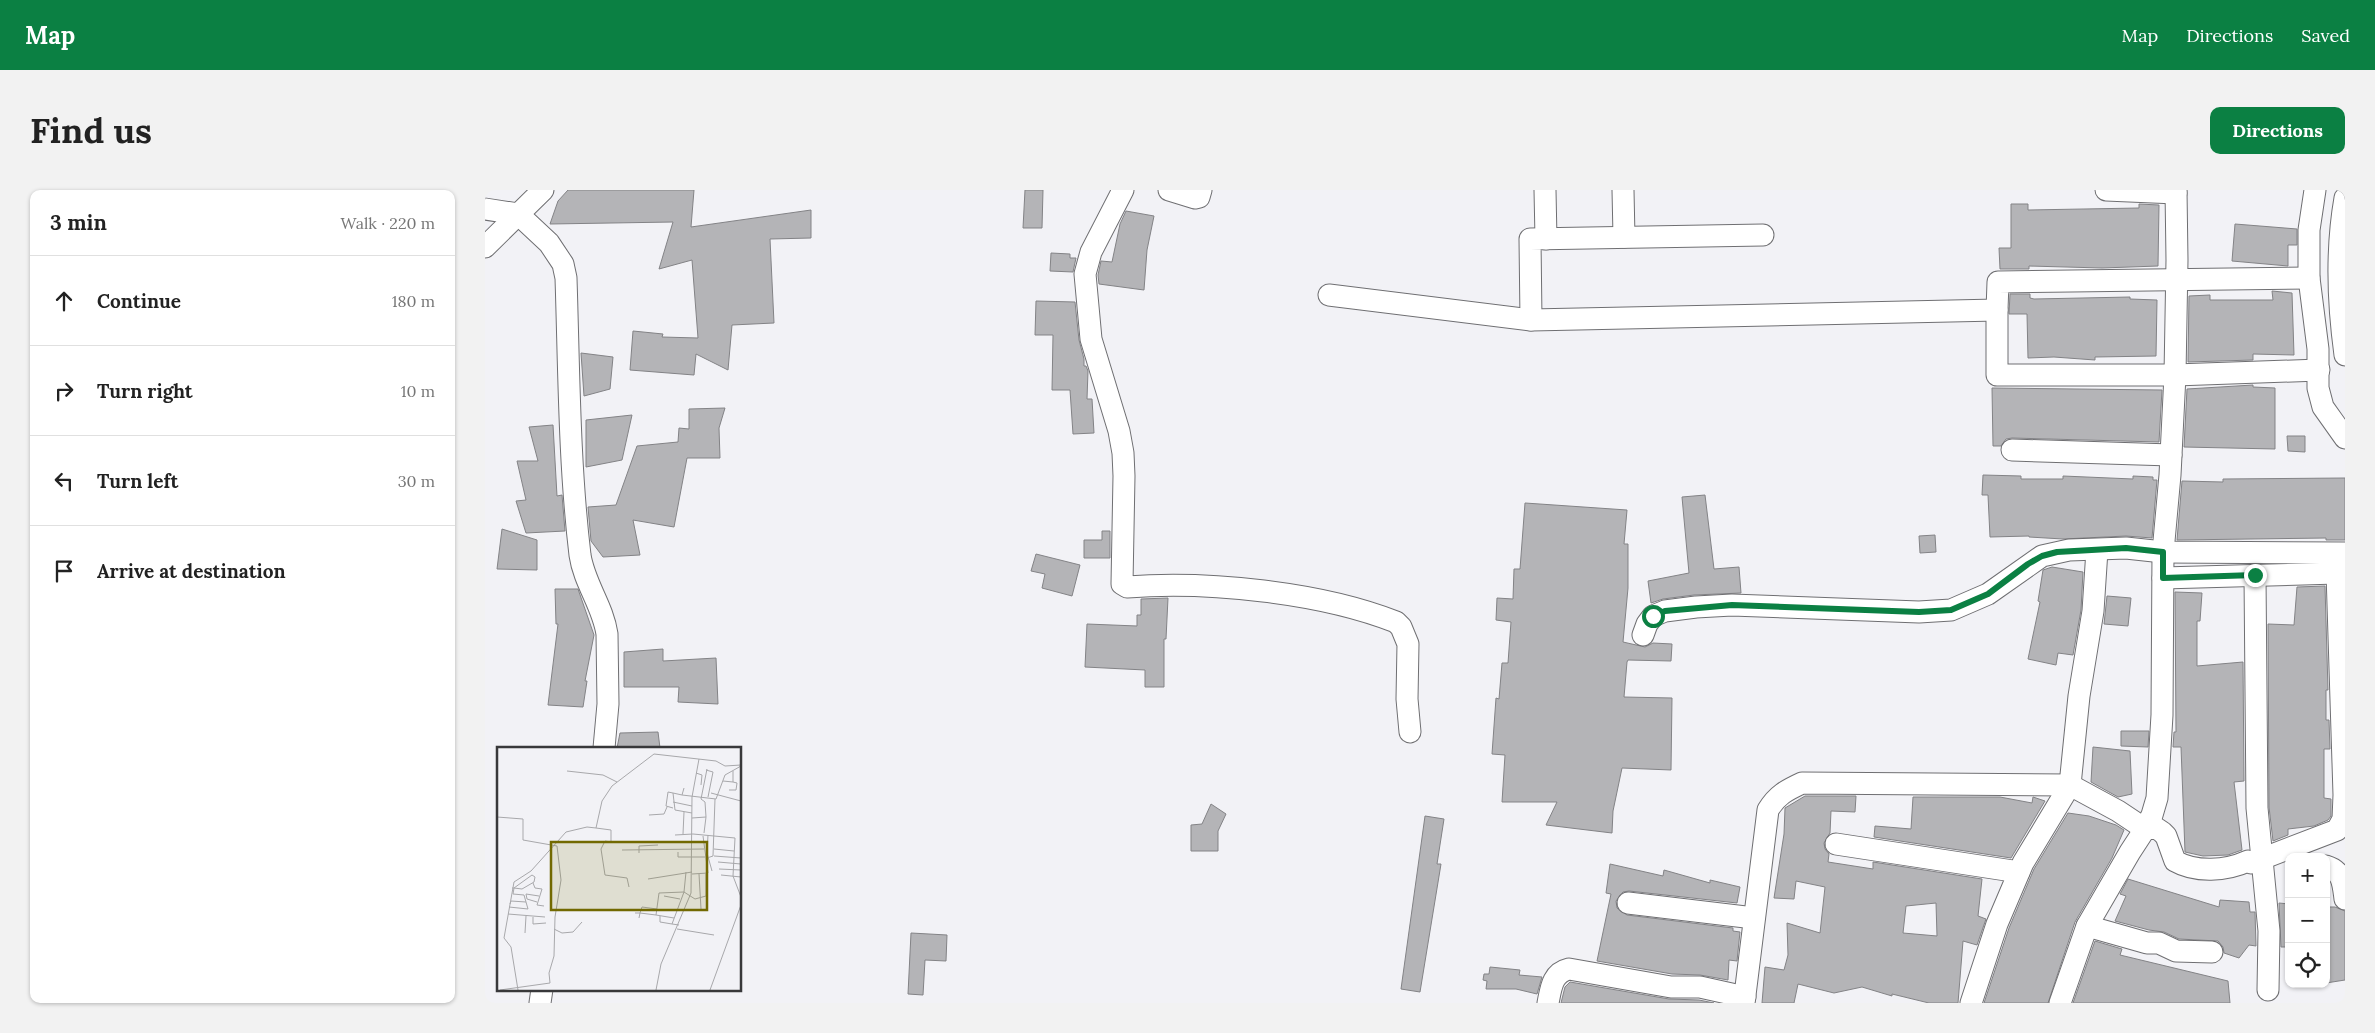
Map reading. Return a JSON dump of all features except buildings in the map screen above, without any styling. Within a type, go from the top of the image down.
[{"type":"street","points":[[485,247],[543,190]]},
{"type":"street","points":[[1123,190],[1091,252],[1085,274],[1091,339],[1119,432],[1123,453],[1122,584],[1127,586],[1199,586],[1249,590],[1337,604],[1396,622],[1405,634],[1408,644],[1407,699],[1410,732]]},
{"type":"street","points":[[1169,190],[1195,198],[1199,197],[1201,190]]},
{"type":"street","points":[[1545,190],[1546,239]]},
{"type":"street","points":[[1623,190],[1624,238]]},
{"type":"street","points":[[2064,1002],[2087,926],[2152,815],[2159,780],[2162,714],[2163,552],[2175,375],[2176,192],[2106,190]]},
{"type":"street","points":[[2315,190],[2309,230],[2309,278],[2314,309],[2319,370],[2318,388],[2323,407],[2345,438]]},
{"type":"street","points":[[2345,198],[2339,279],[2341,324],[2345,355]]},
{"type":"street","points":[[485,209],[518,214],[549,243],[563,264],[567,278],[575,508],[581,558],[605,622],[607,634],[608,704],[604,747]]},
{"type":"street","points":[[1531,320],[1530,239],[1763,235]]},
{"type":"street","points":[[2309,278],[1998,282],[1997,376],[2175,375],[2319,370]]},
{"type":"street","points":[[1329,295],[1531,320],[1997,310]]},
{"type":"street","points":[[2012,450],[2171,455]]},
{"type":"street","points":[[1643,635],[1647,624],[1653,616],[1665,611],[1696,607],[1732,605],[1919,612],[1951,610],[1988,594],[2042,556],[2069,550],[2126,548],[2163,552],[2345,553]]},
{"type":"street","points":[[1971,1003],[1997,924],[2019,872],[2070,785],[2079,696],[2093,611],[2097,550]]},
{"type":"street","points":[[1548,1003],[1552,984],[1556,976],[1561,971],[1569,969],[1671,987],[1700,987],[1744,1000],[1768,810],[1774,800],[1784,792],[1802,783],[2070,785],[2118,811],[2145,829],[2156,828],[2162,832],[2166,836],[2175,861],[2182,865],[2220,868],[2264,861],[2337,830],[2343,819],[2341,572],[2163,578]]},
{"type":"street","points":[[2255,575],[2257,808],[2264,861],[2269,931],[2268,990]]},
{"type":"street","points":[[1837,844],[2019,872]]},
{"type":"street","points":[[2264,861],[2285,864]]},
{"type":"street","points":[[2330,867],[2337,870],[2342,879],[2345,899]]},
{"type":"street","points":[[1628,903],[1754,918]]},
{"type":"street","points":[[2087,926],[2147,943],[2159,943],[2176,951],[2211,952]]},
{"type":"street","points":[[541,1003],[542,990]]},
{"type":"route","points":[[1653,616],[1665,611],[1732,605],[1919,612],[1951,610],[1988,594],[2028,564],[2042,556],[2069,550],[2126,548],[2163,552],[2163,578],[2255,575]]}]
